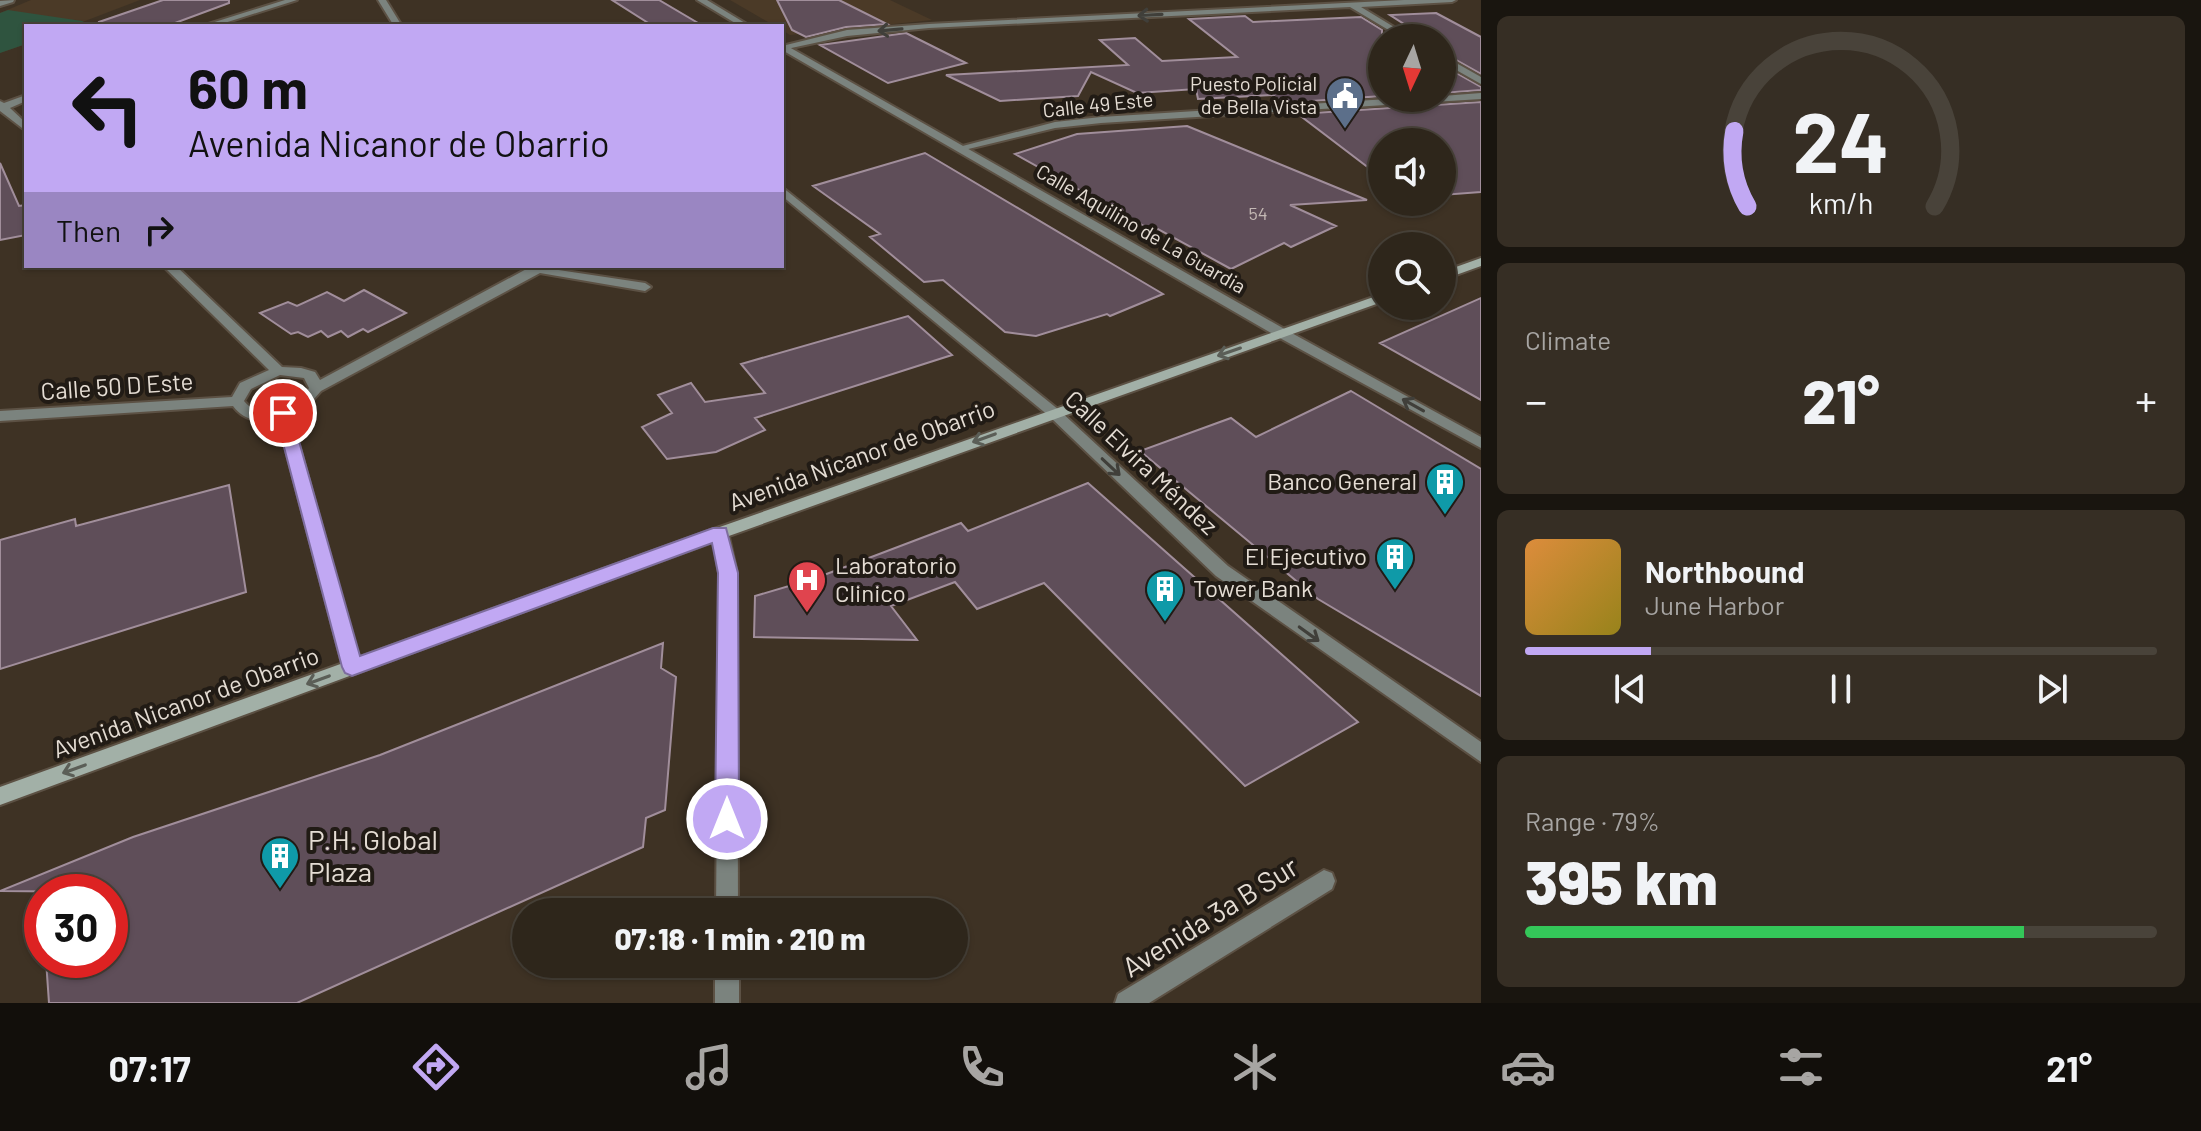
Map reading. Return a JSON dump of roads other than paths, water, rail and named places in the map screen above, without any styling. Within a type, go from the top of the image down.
[{"type":"main road","points":[[1456,271],[1481,262]]},
{"type":"main road","name":"Avenida Nicanor de Obarrio","points":[[0,796],[720,533],[1368,303]]},
{"type":"street","points":[[0,4],[10,0]]},
{"type":"street","points":[[213,24],[293,0]]},
{"type":"street","points":[[382,0],[397,24]]},
{"type":"street","points":[[701,0],[743,24]]},
{"type":"street","points":[[784,47],[847,33],[929,26],[1348,2],[1452,0]]},
{"type":"street","points":[[1348,2],[1385,24]]},
{"type":"street","name":"Calle Aquilino de La Guardia","points":[[784,48],[1283,334],[1481,443]]},
{"type":"street","points":[[1456,66],[1481,81]]},
{"type":"street","name":"Calle 49 Este","points":[[960,148],[1055,125],[1101,120],[1481,96]]},
{"type":"street","points":[[1,106],[24,99]]},
{"type":"street","points":[[1,106],[24,126]]},
{"type":"street","name":"Calle Elvira Méndez","points":[[784,192],[1054,413],[1222,571],[1414,709],[1481,753]]},
{"type":"street","points":[[171,268],[278,371]]},
{"type":"street","points":[[316,388],[310,375],[278,371],[245,386],[237,401],[247,413],[257,416],[283,413],[305,403],[316,388],[538,268],[645,287]]},
{"type":"street","name":"Calle 50 D Este","points":[[0,416],[237,401]]},
{"type":"street","points":[[283,413],[352,667]]},
{"type":"street","points":[[720,533],[728,573],[727,898]]},
{"type":"street","name":"Avenida 3a B Sur","points":[[1127,1003],[1324,881]]},
{"type":"street","points":[[727,978],[727,1003]]},
{"type":"place","name":"Puesto Policial de Bella Vista","points":[[1345,130]]},
{"type":"place","name":"Banco General","points":[[1445,516]]},
{"type":"place","name":"El Ejecutivo","points":[[1395,591]]},
{"type":"place","name":"Laboratorio Clinico","points":[[807,614]]},
{"type":"place","name":"Tower Bank","points":[[1165,623]]},
{"type":"place","name":"P.H. Global Plaza","points":[[280,890]]}]
